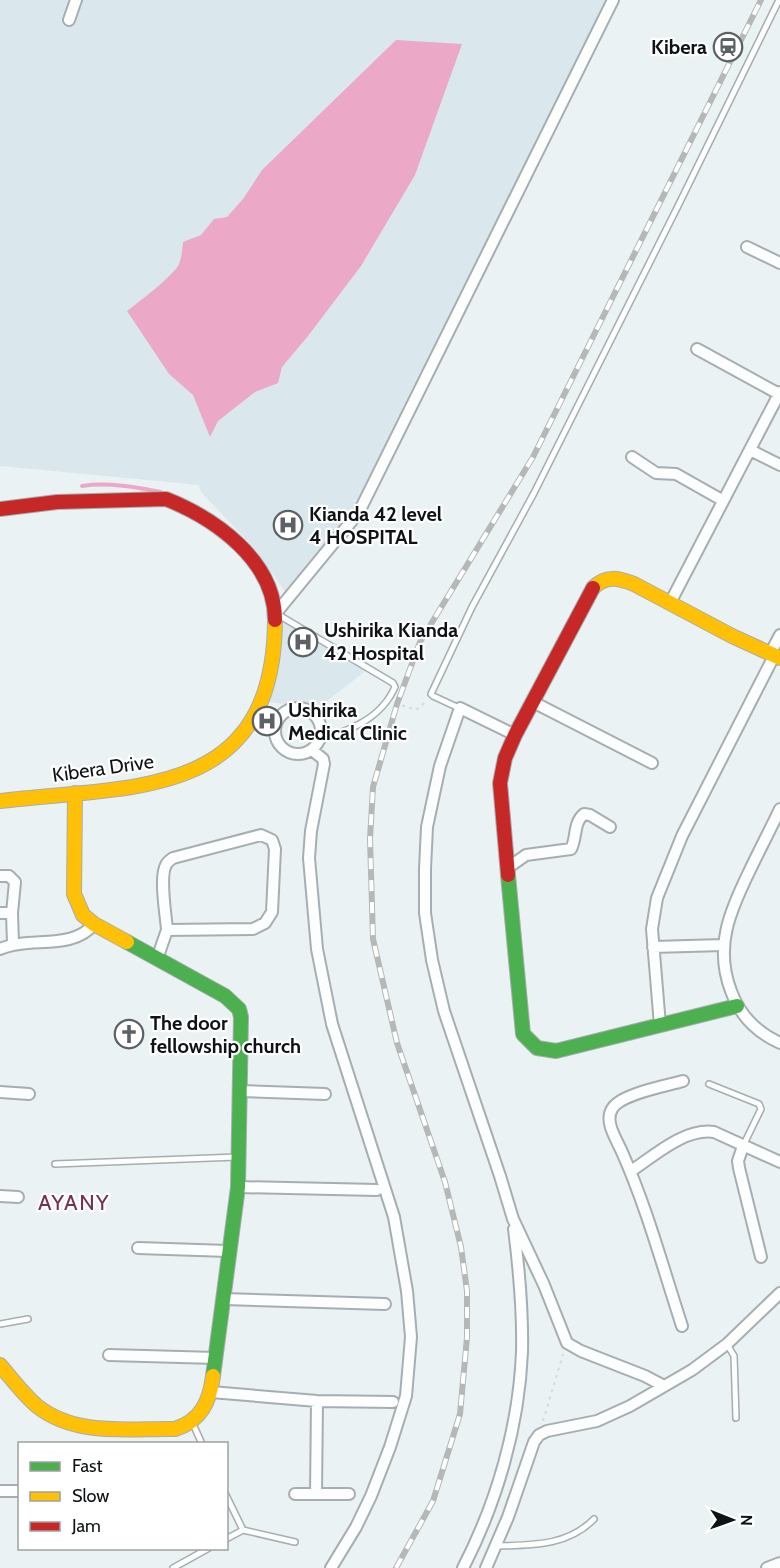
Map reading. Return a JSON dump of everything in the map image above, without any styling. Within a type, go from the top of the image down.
[{"type":"street","points":[[69,20],[76,0]]},
{"type":"street","points":[[276,613],[359,512],[613,0]]},
{"type":"street","points":[[747,247],[780,263]]},
{"type":"street","points":[[670,603],[779,393],[697,349]]},
{"type":"street","points":[[750,450],[780,465]]},
{"type":"street","points":[[632,457],[656,473],[676,474],[722,500]]},
{"type":"street","name":"Kibera Drive","points":[[0,509],[57,502],[166,499],[180,504],[216,524],[241,549],[265,580],[272,595],[276,613],[272,659],[262,701],[235,742],[215,758],[198,768],[138,786],[0,801]]},
{"type":"street","points":[[737,1006],[556,1051],[536,1049],[528,1042],[523,1034],[500,783],[505,758],[515,735],[592,589],[604,579],[620,579],[654,593],[775,656]]},
{"type":"street","points":[[660,1025],[652,929],[657,898],[682,836],[775,656],[780,635]]},
{"type":"street","points":[[533,702],[652,763]]},
{"type":"street","points":[[295,708],[307,709],[317,716],[321,728],[320,740],[312,750],[301,755],[289,753],[279,746],[275,734],[276,722],[284,712],[295,708]]},
{"type":"street","points":[[515,735],[460,708],[440,766],[427,827],[425,913],[432,960],[444,1011],[513,1219],[544,1285],[567,1343],[581,1352],[645,1376],[664,1386]]},
{"type":"street","points":[[257,711],[276,722]]},
{"type":"street","points":[[312,750],[323,759],[324,764],[311,831],[309,858],[320,968],[332,1024],[394,1217],[407,1291],[411,1337],[406,1396],[390,1448],[356,1527],[331,1568]]},
{"type":"street","points":[[0,1365],[32,1402],[50,1416],[72,1425],[86,1428],[175,1429],[192,1422],[205,1409],[211,1392],[224,1299],[228,1251],[238,1187],[241,1017],[239,1009],[225,996],[94,924],[83,915],[74,894],[75,793]]},
{"type":"street","points":[[780,809],[734,903],[723,945],[725,977],[737,1006],[746,1020],[763,1035],[780,1043]]},
{"type":"street","points":[[509,867],[526,855],[571,849],[574,845],[577,824],[584,814],[610,827]]},
{"type":"street","points":[[157,959],[167,930],[164,871],[168,862],[173,858],[242,839],[261,835],[272,840],[275,849],[272,912],[266,923],[253,929],[167,930]]},
{"type":"street","points":[[0,876],[9,876],[15,882],[12,913],[13,944]]},
{"type":"street","points":[[0,913],[12,913]]},
{"type":"street","points":[[0,949],[13,944],[73,939],[83,935],[94,924]]},
{"type":"street","points":[[653,947],[723,945]]},
{"type":"street","points":[[682,1326],[631,1171],[610,1124],[610,1113],[613,1107],[626,1098],[683,1081]]},
{"type":"street","points":[[0,1092],[29,1094]]},
{"type":"street","points":[[240,1092],[325,1094]]},
{"type":"street","points":[[631,1171],[670,1145],[696,1132],[714,1132],[780,1162]]},
{"type":"street","points":[[743,1146],[738,1168],[761,1257]]},
{"type":"street","points":[[238,1187],[377,1190]]},
{"type":"street","points":[[0,1196],[18,1197]]},
{"type":"street","points":[[463,1568],[486,1518],[497,1487],[509,1444],[518,1396],[522,1352],[521,1314],[513,1219]]},
{"type":"street","points":[[138,1248],[228,1251]]},
{"type":"street","points":[[486,1568],[497,1546],[521,1484],[534,1442],[539,1435],[559,1428],[597,1421],[630,1406],[692,1370],[726,1344],[780,1293]]},
{"type":"street","points":[[224,1299],[385,1304]]},
{"type":"street","points":[[109,1355],[216,1358]]},
{"type":"street","points":[[211,1392],[317,1401],[393,1402]]},
{"type":"street","points":[[316,1494],[317,1401]]},
{"type":"street","points":[[0,1491],[18,1491]]},
{"type":"street","points":[[294,1494],[349,1494]]},
{"type":"street","points":[[766,1568],[780,1563]]},
{"type":"lane","points":[[460,708],[431,694],[457,637],[534,493],[779,0]]},
{"type":"lane","points":[[276,613],[393,683],[395,687],[389,701],[369,719],[344,732],[320,740]]},
{"type":"lane","points":[[709,1084],[759,1104],[760,1109],[743,1146]]},
{"type":"lane","points":[[55,1164],[238,1157]]},
{"type":"lane","points":[[0,1324],[28,1319]]},
{"type":"lane","points":[[726,1344],[734,1356],[736,1418]]},
{"type":"lane","points":[[192,1422],[202,1442]]},
{"type":"lane","points":[[228,1499],[243,1530]]},
{"type":"lane","points":[[497,1546],[540,1544],[568,1538],[578,1533],[594,1519]]},
{"type":"lane","points":[[228,1538],[243,1530],[295,1542]]},
{"type":"lane","points":[[173,1568],[205,1550]]},
{"type":"path","points":[[389,701],[416,710],[433,696]]},
{"type":"path","points":[[539,1435],[567,1343]]},
{"type":"shaded area","points":[[0,0],[606,0],[360,500],[351,500],[360,503],[286,593],[255,549],[201,492],[199,485],[0,466]]},
{"type":"shaded area","points":[[396,40],[462,44],[415,175],[361,266],[282,367],[278,383],[255,392],[218,421],[210,437],[193,395],[169,374],[127,311],[174,271],[180,260],[183,242],[201,235],[214,219],[227,217],[243,199],[262,170]]},
{"type":"shaded area","name":"Ushirika Kianda 42 Hospital","points":[[285,616],[368,669],[318,708],[269,702]]},
{"type":"waterway","points":[[82,486],[112,485],[161,492]]},
{"type":"railway","points":[[396,1568],[433,1501],[460,1414],[467,1337],[467,1291],[461,1247],[445,1182],[397,1043],[373,939],[370,839],[373,787],[397,704],[420,642],[533,457],[761,0]]},
{"type":"traffic: fast","points":[[508,875],[523,1034],[537,1048],[556,1051],[737,1006]]},
{"type":"traffic: fast","points":[[127,942],[225,996],[239,1009],[241,1017],[238,1187],[213,1376]]},
{"type":"traffic: slow","points":[[593,588],[607,579],[623,580],[634,584],[732,636],[780,658]]},
{"type":"traffic: slow","points":[[0,801],[145,784],[187,772],[223,753],[250,722],[268,679],[275,620]]},
{"type":"traffic: slow","points":[[75,793],[74,894],[83,915],[94,924],[127,942]]},
{"type":"traffic: slow","points":[[0,1365],[37,1406],[52,1416],[69,1423],[103,1429],[175,1429],[184,1425],[203,1409],[213,1376]]},
{"type":"traffic: jam","points":[[0,509],[57,502],[166,499],[204,518],[239,545],[254,561],[265,579],[272,599],[275,620]]},
{"type":"traffic: jam","points":[[508,875],[500,783],[505,758],[593,588]]},
{"type":"place","name":"Kibera","points":[[728,47]]},
{"type":"place","name":"Kianda 42 level 4 HOSPITAL","points":[[288,525]]},
{"type":"place","name":"Ushirika Kianda 42 Hospital","points":[[303,642]]},
{"type":"place","name":"Ushirika Medical Clinic","points":[[267,721]]},
{"type":"place","name":"The door fellowship church","points":[[129,1034]]},
{"type":"district","name":"AYANY","points":[[74,1202]]}]
